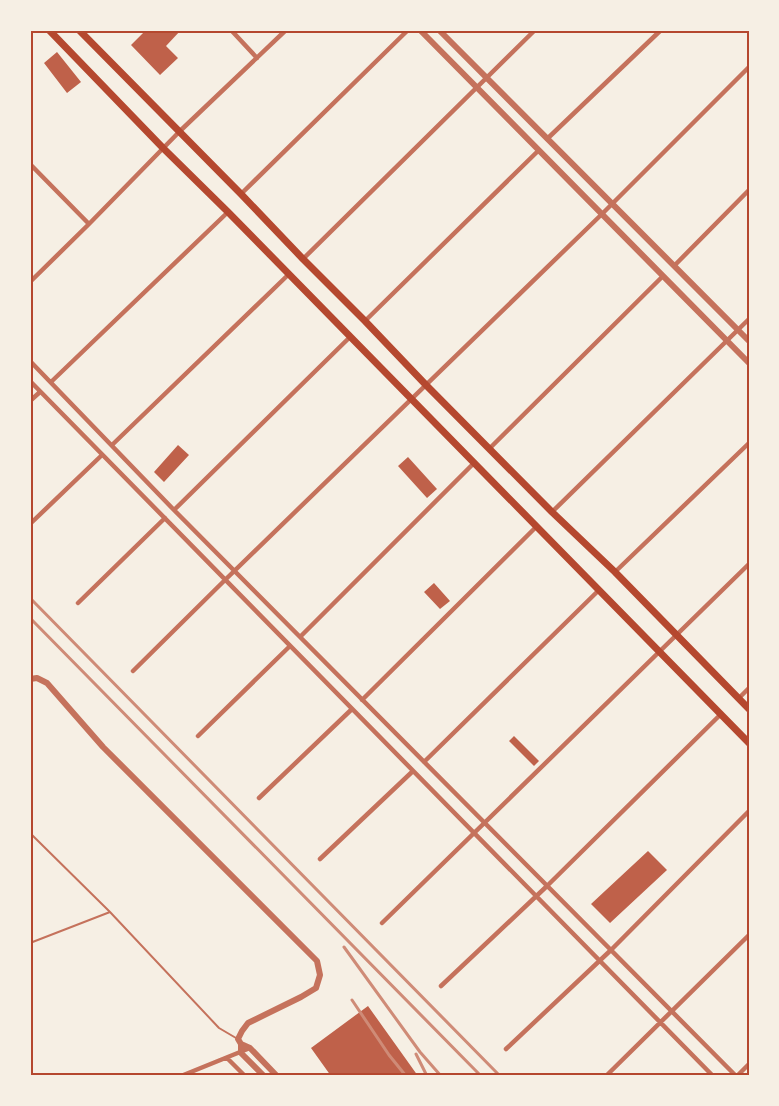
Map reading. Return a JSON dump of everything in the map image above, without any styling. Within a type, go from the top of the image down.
[{"type":"main road","points":[[49,30],[749,743]]},
{"type":"main road","points":[[79,30],[489,449],[615,572],[749,709]]},
{"type":"street","points":[[231,30],[258,58]]},
{"type":"street","points":[[30,282],[180,131],[286,30]]},
{"type":"street","points":[[241,194],[408,30]]},
{"type":"street","points":[[420,30],[749,363]]},
{"type":"street","points":[[439,30],[749,341]]},
{"type":"street","points":[[303,259],[535,30]]},
{"type":"street","points":[[547,139],[661,30]]},
{"type":"street","points":[[133,671],[602,214],[749,67]]},
{"type":"street","points":[[365,321],[539,150]]},
{"type":"street","points":[[30,164],[89,224]]},
{"type":"street","points":[[674,266],[749,190]]},
{"type":"street","points":[[51,382],[228,212]]},
{"type":"street","points":[[112,445],[289,274]]},
{"type":"street","points":[[489,449],[663,276]]},
{"type":"street","points":[[552,512],[749,319]]},
{"type":"street","points":[[174,510],[350,337]]},
{"type":"street","points":[[30,361],[174,510],[736,1076],[749,1064]]},
{"type":"street","points":[[30,381],[713,1076]]},
{"type":"street","points":[[30,401],[40,392]]},
{"type":"street","points":[[615,572],[749,443]]},
{"type":"street","points":[[30,524],[102,455]]},
{"type":"street","points":[[300,637],[474,463]]},
{"type":"street","points":[[78,603],[165,518]]},
{"type":"street","points":[[362,700],[536,527]]},
{"type":"street","points":[[382,923],[749,564]]},
{"type":"street","points":[[424,762],[599,590]]},
{"type":"street","points":[[198,735],[290,646]]},
{"type":"street","points":[[30,680],[37,678],[47,683],[103,747],[317,961],[320,975],[316,988],[248,1023],[242,1030],[241,1053],[264,1076]]},
{"type":"street","points":[[739,698],[749,688]]},
{"type":"street","points":[[259,798],[352,709]]},
{"type":"street","points":[[441,986],[547,886],[721,714]]},
{"type":"street","points":[[320,860],[413,771]]},
{"type":"street","points":[[506,1049],[611,950],[749,811]]},
{"type":"street","points":[[606,1076],[749,935]]},
{"type":"street","points":[[240,1042],[250,1048],[277,1076]]},
{"type":"street","points":[[182,1076],[250,1048]]},
{"type":"street","points":[[227,1058],[245,1076]]},
{"type":"lane","points":[[30,833],[110,912],[219,1028],[240,1042]]},
{"type":"lane","points":[[30,943],[110,912]]},
{"type":"building","points":[[146,30],[181,30],[166,46],[178,58],[160,75],[131,45]]},
{"type":"building","points":[[57,52],[81,82],[67,93],[44,63]]},
{"type":"building","points":[[178,445],[189,455],[164,482],[154,472]]},
{"type":"building","points":[[408,457],[437,489],[427,498],[398,466]]},
{"type":"building","points":[[434,583],[450,601],[440,609],[424,592]]},
{"type":"building","points":[[514,736],[539,761],[534,766],[509,741]]},
{"type":"building","points":[[648,851],[667,870],[610,923],[591,904]]},
{"type":"building","points":[[368,1006],[418,1076],[331,1076],[311,1048]]},
{"type":"railway","points":[[30,598],[500,1076]]},
{"type":"railway","points":[[30,618],[481,1076]]},
{"type":"railway","points":[[344,947],[420,1052],[441,1076]]},
{"type":"railway","points":[[352,1000],[406,1076]]},
{"type":"railway","points":[[416,1054],[427,1076]]}]
